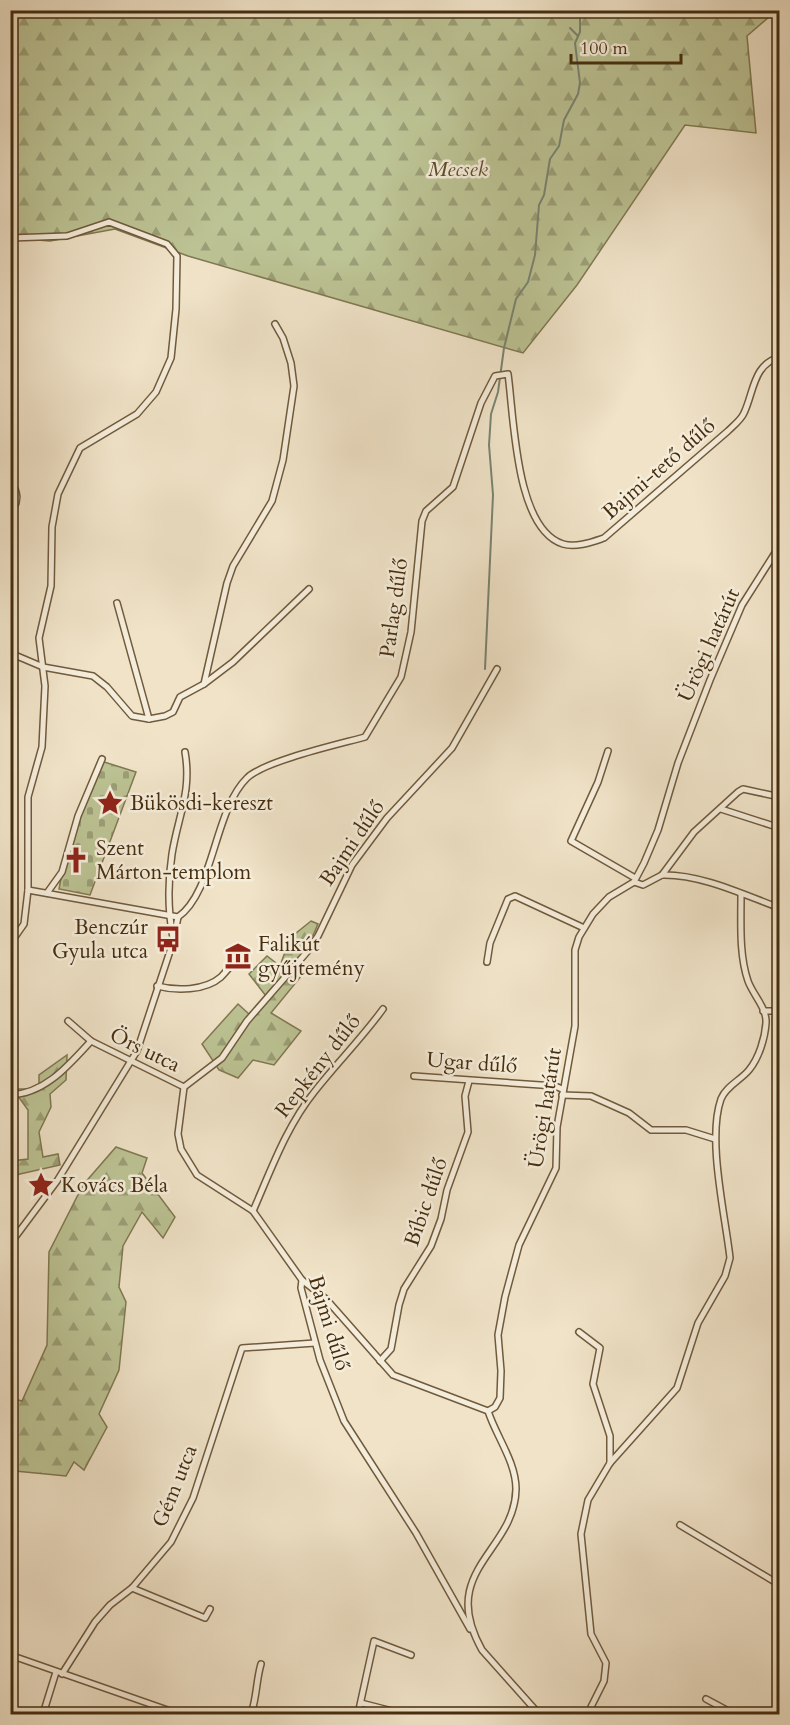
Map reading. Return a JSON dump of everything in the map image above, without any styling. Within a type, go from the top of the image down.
[{"type":"street","points":[[10,238],[67,236],[109,222],[167,244],[177,256],[178,282],[171,358],[156,392],[137,414],[80,448],[58,494],[52,528],[51,586],[39,638],[45,686],[42,747],[28,797],[27,890],[24,924],[10,944]]},
{"type":"street","points":[[204,684],[226,583],[233,566],[272,501],[283,460],[294,386],[291,363],[283,338],[275,324]]},
{"type":"street","name":"Bajmi-tető dűlő","points":[[508,374],[525,496],[541,528],[553,539],[565,545],[582,544],[604,538],[640,510],[670,479],[728,431],[744,415],[754,382],[765,365],[780,357]]},
{"type":"street","name":"Parlag dűlő","points":[[181,915],[194,899],[231,802],[248,777],[269,766],[365,736],[383,708],[400,677],[411,632],[422,521],[426,511],[453,487],[481,402],[495,376],[508,374]]},
{"type":"street","points":[[10,479],[17,491],[17,505],[10,514]]},
{"type":"street","name":"Ürögi határút","points":[[488,1411],[495,1407],[500,1398],[501,1371],[498,1335],[505,1297],[519,1245],[556,1168],[557,1126],[575,1026],[575,950],[584,928],[609,897],[634,880],[658,830],[694,720],[742,605],[780,545]]},
{"type":"street","points":[[10,653],[43,667],[93,676],[107,687],[132,716],[149,719],[165,717],[173,712],[180,697],[204,684],[233,662],[309,590]]},
{"type":"street","points":[[117,603],[149,719]]},
{"type":"street","name":"Bajmi dűlő","points":[[476,1638],[416,1533],[344,1421],[315,1343],[301,1288],[302,1280],[253,1211],[197,1175],[181,1149],[178,1134],[184,1087],[222,1058],[247,1021],[307,952],[318,936],[352,865],[393,811],[452,748],[497,669]]},
{"type":"street","points":[[608,751],[598,782],[571,841],[643,885],[662,875],[694,832],[743,789],[780,797]]},
{"type":"street","points":[[173,942],[169,916],[172,857],[189,775],[185,752]]},
{"type":"street","points":[[48,892],[62,872],[78,816],[102,759]]},
{"type":"street","points":[[721,809],[780,828]]},
{"type":"street","points":[[662,875],[689,878],[780,908]]},
{"type":"street","points":[[10,1244],[57,1181],[137,1051],[181,915],[169,916],[48,892],[27,890]]},
{"type":"street","points":[[591,1714],[591,1707],[604,1681],[606,1663],[591,1634],[581,1533],[588,1500],[610,1463],[677,1389],[698,1323],[725,1276],[730,1258],[715,1139],[721,1098],[750,1069],[764,1037],[766,1019],[748,982],[741,895]]},
{"type":"street","points":[[487,962],[490,943],[508,899],[515,896],[584,928]]},
{"type":"street","points":[[157,986],[189,989],[203,986],[218,979],[248,951]]},
{"type":"street","name":"Repkény dűlő","points":[[253,1211],[282,1143],[304,1107],[383,1009]]},
{"type":"street","points":[[763,1011],[780,1011]]},
{"type":"street","name":"Örs utca","points":[[68,1021],[91,1041],[184,1087]]},
{"type":"street","name":"Örs utca","points":[[10,1095],[32,1091],[52,1080],[91,1041]]},
{"type":"street","name":"Ugar dűlő","points":[[414,1076],[555,1086],[562,1092],[591,1096],[629,1113],[651,1130],[686,1131],[715,1139]]},
{"type":"street","name":"Bíbic dűlő","points":[[380,1361],[391,1349],[404,1289],[431,1246],[441,1219],[447,1190],[468,1132],[465,1096],[469,1081]]},
{"type":"street","points":[[302,1280],[326,1299],[393,1375],[488,1411],[515,1476],[516,1490],[514,1505],[501,1534],[472,1577],[470,1621],[482,1650],[539,1714]]},
{"type":"street","points":[[579,1332],[600,1348],[593,1384],[610,1436],[610,1463]]},
{"type":"street","name":"Gém utca","points":[[43,1714],[59,1673],[95,1622],[110,1605],[132,1588],[171,1542],[193,1498],[242,1348],[315,1343]]},
{"type":"street","points":[[680,1525],[780,1585]]},
{"type":"street","points":[[132,1588],[205,1618],[210,1608]]},
{"type":"street","points":[[358,1714],[374,1641],[411,1656]]},
{"type":"street","points":[[10,1655],[136,1697],[179,1714]]},
{"type":"street","points":[[251,1714],[257,1697],[256,1684],[261,1664]]},
{"type":"street","points":[[706,1699],[734,1714]]},
{"type":"street","points":[[361,1703],[396,1712]]},
{"type":"green space","name":"Mecsek","points":[[10,11],[776,11],[747,36],[756,133],[685,125],[577,285],[523,353],[188,256],[115,229],[50,241],[11,238]]},
{"type":"green space","points":[[101,761],[136,772],[90,895],[59,889],[67,847]]},
{"type":"green space","points":[[311,921],[318,924],[298,970],[302,975],[271,1013],[301,1031],[274,1065],[253,1060],[238,1078],[219,1070],[202,1044],[238,1004],[249,1014],[266,996],[249,974],[267,956],[280,966],[290,938]]},
{"type":"green space","points":[[67,1055],[66,1080],[50,1094],[51,1107],[39,1132],[43,1157],[58,1154],[60,1165],[11,1176],[11,1161],[28,1159],[28,1110],[18,1096],[11,1097],[11,1089],[30,1089],[39,1084],[39,1075]]},
{"type":"green space","points":[[116,1147],[147,1158],[142,1173],[175,1217],[163,1238],[142,1212],[123,1246],[119,1287],[126,1302],[119,1370],[99,1414],[107,1427],[84,1470],[74,1462],[66,1476],[15,1471],[11,1468],[11,1406],[14,1399],[22,1401],[47,1345],[49,1252],[83,1185]]},
{"type":"waterway","points":[[485,669],[493,495],[489,445],[491,414],[498,392],[504,348],[516,299],[528,282],[535,255],[539,205],[544,195],[550,159],[559,146],[564,120],[578,94],[580,83],[575,43],[580,32],[580,18],[576,10]]},
{"type":"waterway","points":[[570,28],[578,36]]},
{"type":"place","name":"Bükösdi-kereszt","points":[[110,803]]},
{"type":"place","name":"Szent Márton-templom","points":[[76,860]]},
{"type":"place","name":"Benczúr Gyula utca","points":[[168,939]]},
{"type":"place","name":"Falikút gyűjtemény","points":[[238,956]]},
{"type":"place","name":"Kovács Béla","points":[[41,1185]]}]
